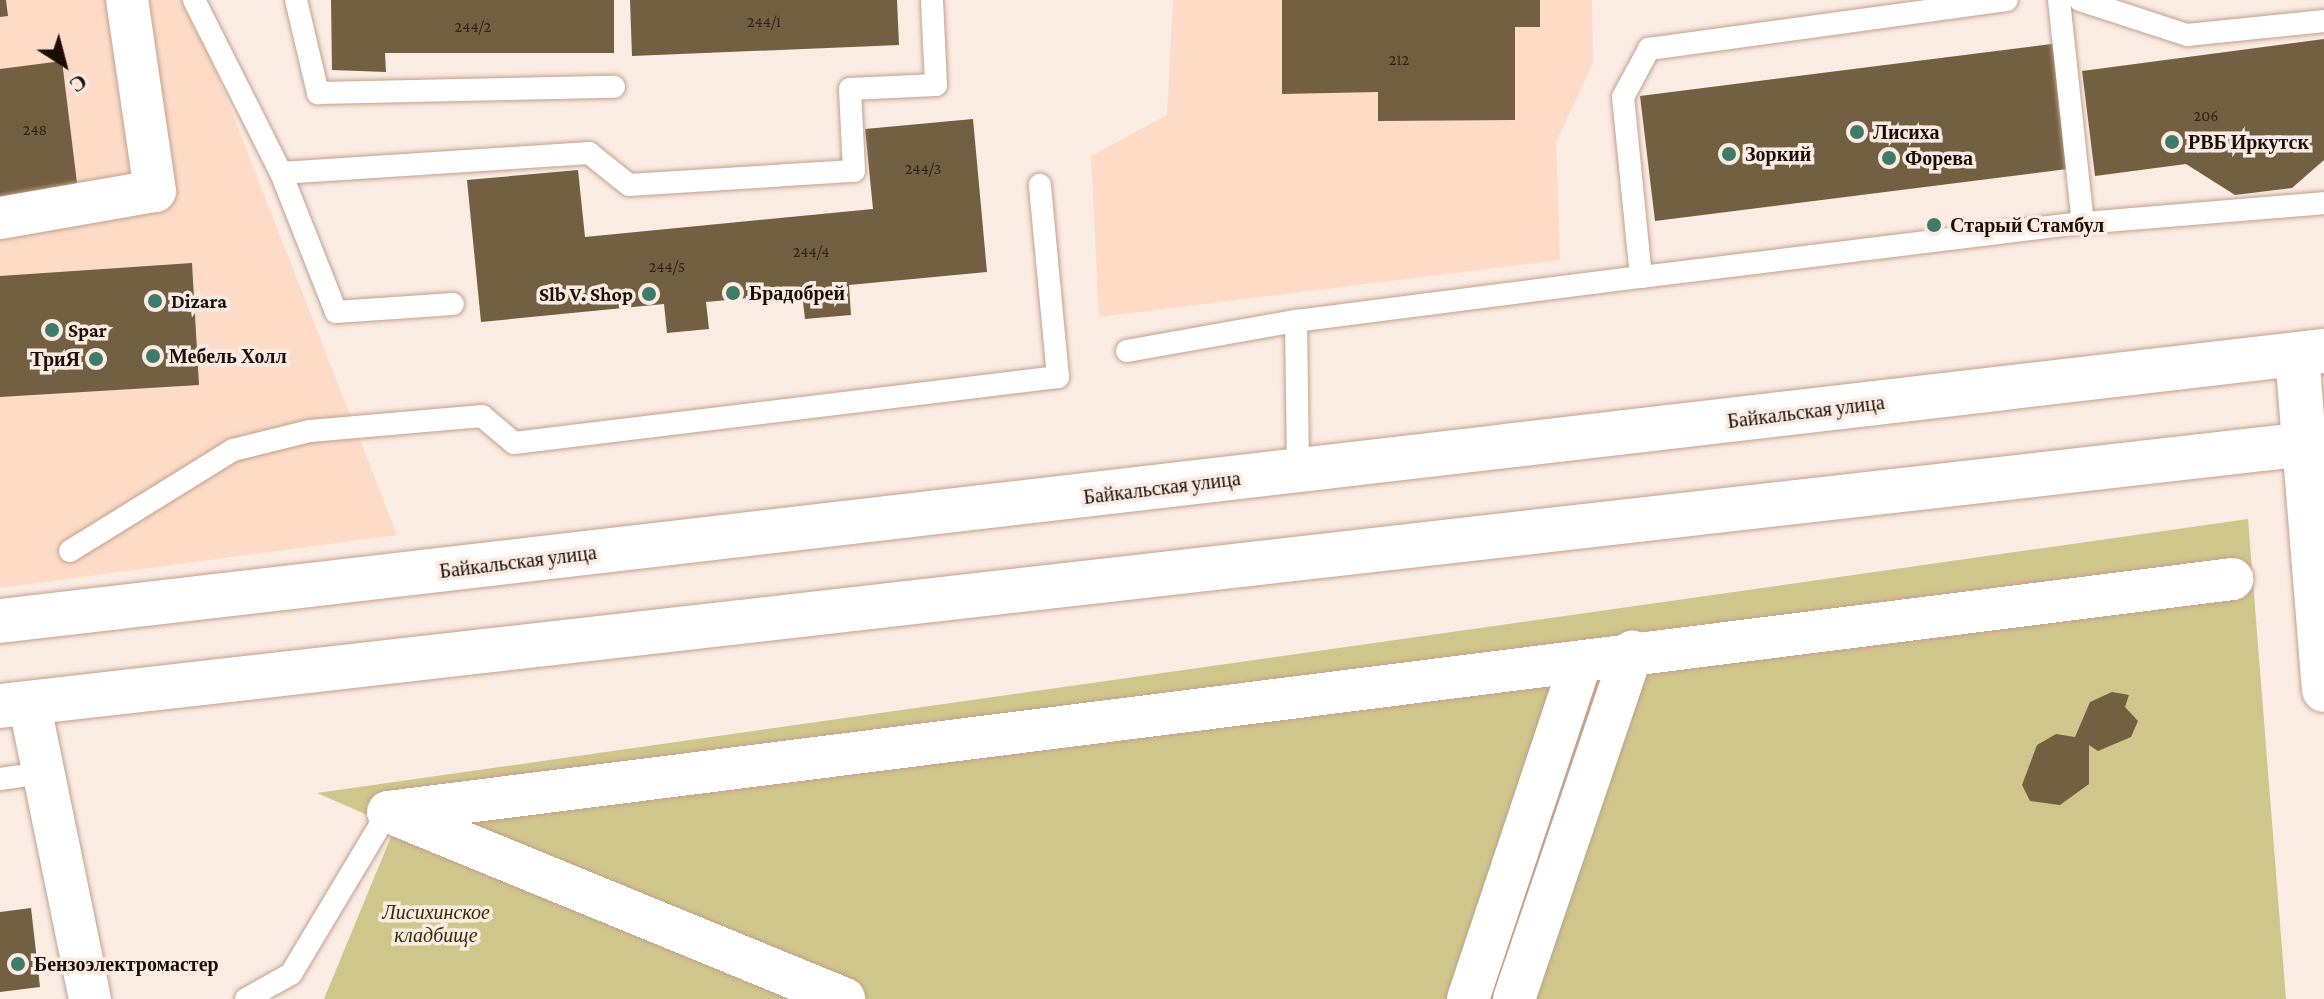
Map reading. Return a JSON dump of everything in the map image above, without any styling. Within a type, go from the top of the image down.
[{"type":"main road","name":"Байкальская улица","points":[[0,621],[2311,353]]},
{"type":"main road","points":[[2311,353],[2324,690]]},
{"type":"main road","points":[[14,704],[2316,443]]},
{"type":"street","points":[[0,218],[155,191],[127,0]]},
{"type":"street","points":[[388,812],[1581,662],[1632,652],[2232,579]]},
{"type":"street","points":[[1514,999],[1632,652]]},
{"type":"street","points":[[1468,999],[1581,662]]},
{"type":"street","points":[[14,704],[42,773],[90,999]]},
{"type":"street","points":[[388,812],[844,999]]},
{"type":"lane","points":[[194,0],[281,173],[336,312],[453,304]]},
{"type":"lane","points":[[296,0],[318,93],[614,87]]},
{"type":"lane","points":[[281,173],[589,153],[629,185],[854,171],[850,89],[936,85],[932,0]]},
{"type":"lane","points":[[1641,277],[1623,97],[1649,49],[2007,0]]},
{"type":"lane","points":[[2059,0],[2083,223]]},
{"type":"lane","points":[[2080,0],[2187,35],[2324,21]]},
{"type":"lane","points":[[70,551],[233,450],[310,431],[482,416],[514,443],[1058,377],[1040,185]]},
{"type":"lane","points":[[1127,351],[1296,321],[1641,277],[2083,223],[2324,203]]},
{"type":"lane","points":[[1296,321],[1298,471]]},
{"type":"lane","points":[[0,779],[42,773]]},
{"type":"lane","points":[[246,999],[291,974],[388,812]]},
{"type":"shaded area","points":[[0,0],[188,0],[397,535],[0,588]]},
{"type":"shaded area","points":[[1173,0],[1592,0],[1593,63],[1556,142],[1560,260],[1099,317],[1091,156],[1167,115]]},
{"type":"green space","name":"Лисихинское кладбище","points":[[2248,519],[2286,999],[324,999],[395,827],[317,793]]},
{"type":"building","points":[[0,0],[6,0],[8,16],[0,17]]},
{"type":"building","points":[[331,0],[614,0],[614,53],[385,53],[386,72],[332,70]]},
{"type":"building","points":[[630,0],[897,0],[899,45],[632,56]]},
{"type":"building","points":[[1282,0],[1540,0],[1540,27],[1515,27],[1515,120],[1378,121],[1378,92],[1282,94]]},
{"type":"building","points":[[2324,39],[2324,160],[2292,188],[2235,195],[2186,164],[2095,176],[2082,71]]},
{"type":"building","name":"Лисиха","points":[[2059,43],[2075,168],[1655,221],[1640,96]]},
{"type":"building","points":[[62,61],[78,191],[0,201],[0,69]]},
{"type":"building","points":[[973,119],[987,272],[849,285],[851,315],[805,319],[802,293],[706,302],[709,329],[667,333],[664,304],[481,322],[467,180],[578,170],[585,237],[873,209],[865,129]]},
{"type":"building","points":[[192,263],[199,385],[0,397],[0,276]]},
{"type":"building","points":[[2112,692],[2129,695],[2125,707],[2138,721],[2131,737],[2098,751],[2089,745],[2089,784],[2060,805],[2030,801],[2022,785],[2037,745],[2056,734],[2075,737],[2090,702]]},
{"type":"building","points":[[31,908],[40,987],[0,992],[0,912]]},
{"type":"place","name":"Лисиха","points":[[1857,132]]},
{"type":"place","name":"РВБ Иркутск","points":[[2172,142]]},
{"type":"place","name":"Зоркий","points":[[1729,154]]},
{"type":"place","name":"Форева","points":[[1889,158]]},
{"type":"place","name":"Старый Стамбул","points":[[1934,225]]},
{"type":"place","name":"Брадобрей","points":[[733,293]]},
{"type":"place","name":"Slb V. Shop","points":[[649,294]]},
{"type":"place","name":"Dizara","points":[[155,301]]},
{"type":"place","name":"Spar","points":[[52,330]]},
{"type":"place","name":"Мебель Холл","points":[[153,356]]},
{"type":"place","name":"ТриЯ","points":[[96,359]]},
{"type":"place","name":"Бензоэлектромастер","points":[[18,964]]}]
